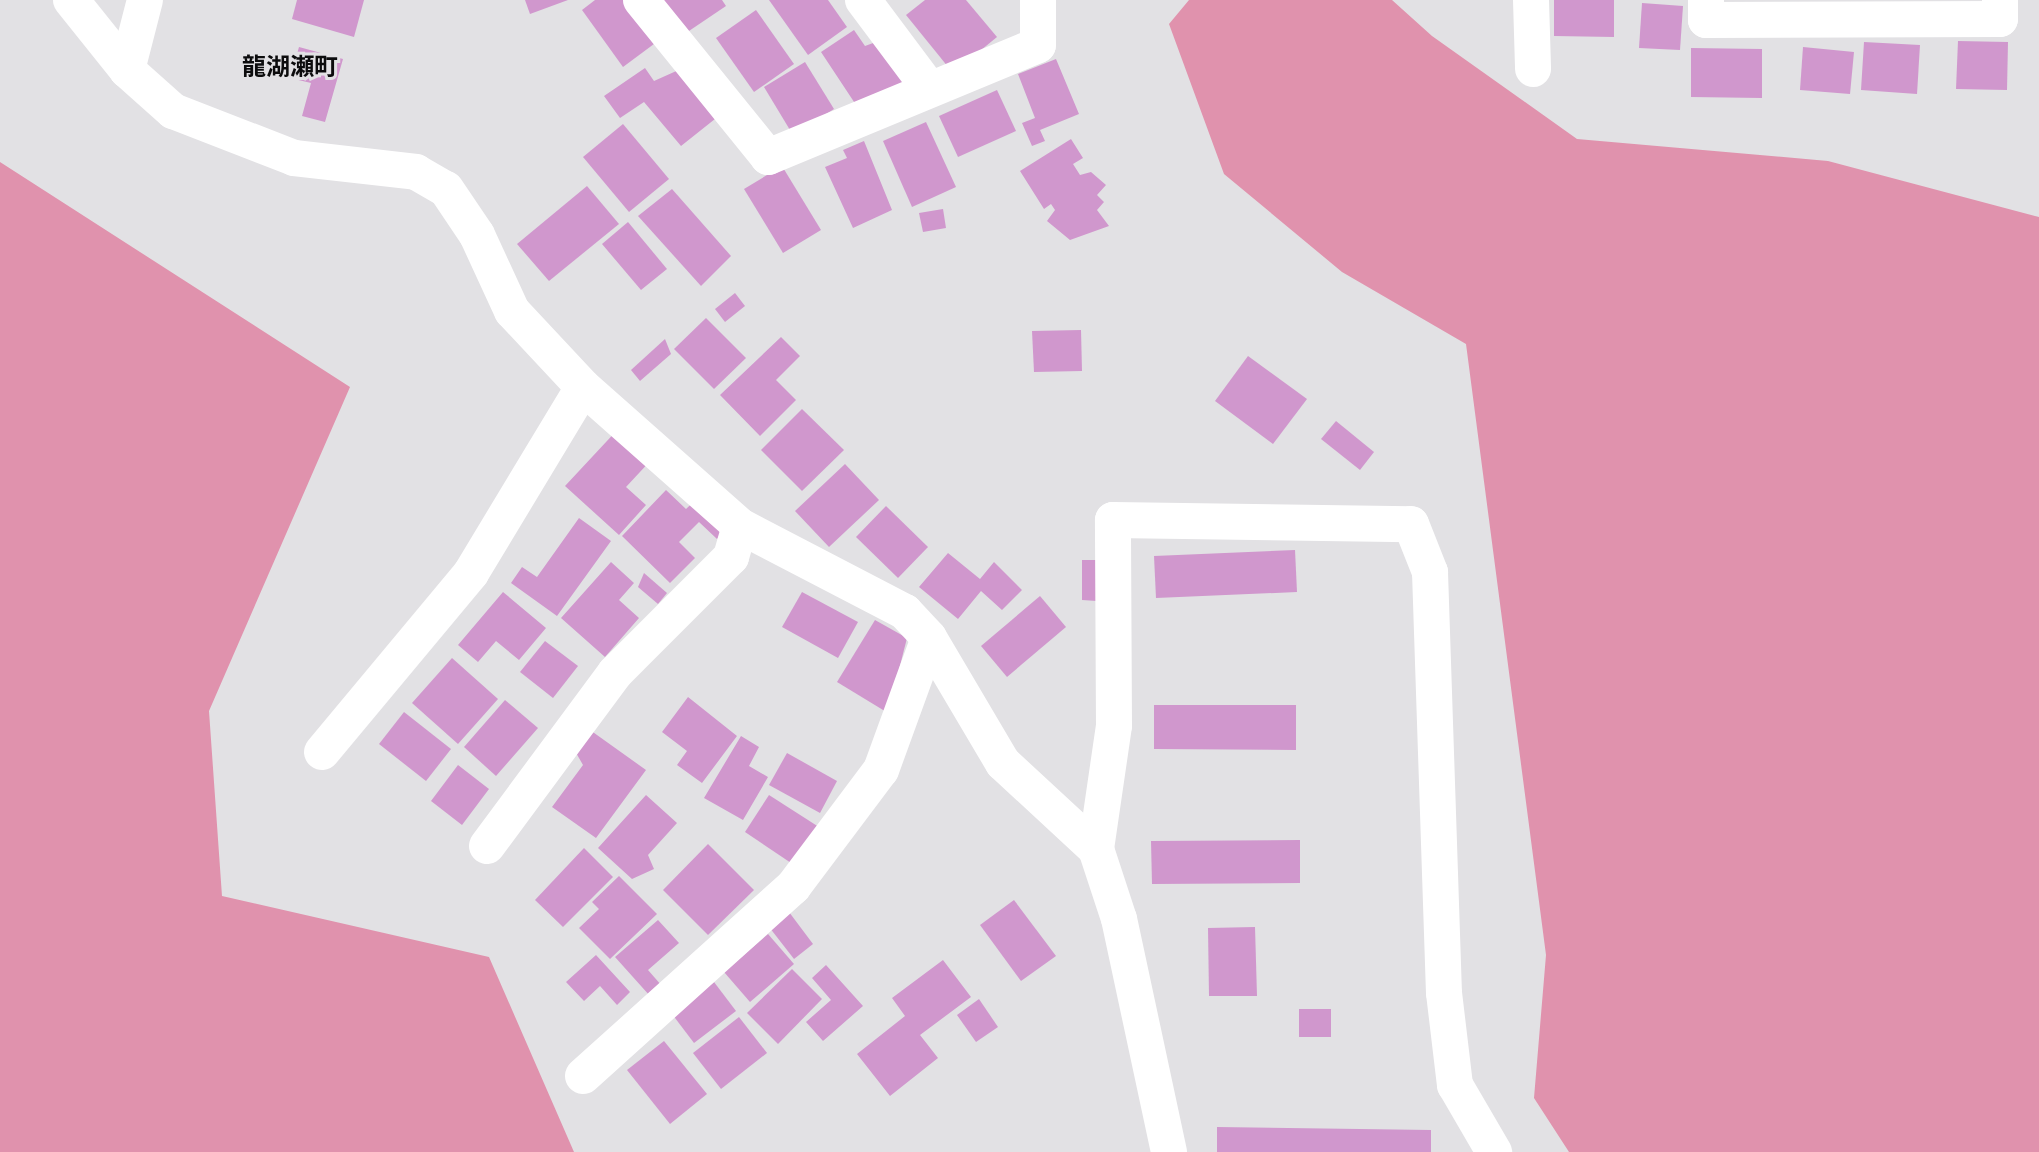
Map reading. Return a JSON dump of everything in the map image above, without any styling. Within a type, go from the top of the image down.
[{"type":"street","points":[[71,0],[127,70],[173,111],[294,158],[416,172],[446,189],[477,235],[512,311],[583,387],[740,526],[905,612],[929,638],[1003,763],[1096,849]]},
{"type":"street","points":[[127,70],[145,0]]},
{"type":"street","points":[[641,0],[768,157],[928,87],[1038,45],[1038,0]]},
{"type":"street","points":[[863,0],[928,87]]},
{"type":"street","points":[[1531,0],[1533,69]]},
{"type":"street","points":[[1706,0],[1706,20],[2000,19],[2000,0]]},
{"type":"street","points":[[322,752],[471,573],[583,387]]},
{"type":"street","points":[[1169,1152],[1119,919],[1096,849],[1114,726],[1113,520],[1411,524],[1430,572],[1444,993],[1455,1085],[1494,1152]]},
{"type":"street","points":[[487,846],[615,673],[731,557],[740,526]]},
{"type":"street","points":[[583,1076],[793,887],[881,770],[929,638]]},
{"type":"shaded area","points":[[1189,0],[1392,0],[1432,36],[1577,139],[1828,161],[2039,217],[2039,1152],[1569,1152],[1534,1098],[1546,955],[1466,344],[1342,272],[1224,174],[1169,24]]},
{"type":"shaded area","points":[[0,162],[350,387],[209,711],[222,896],[489,957],[574,1152],[0,1152]]},
{"type":"building","points":[[297,0],[364,0],[354,37],[292,19]]},
{"type":"building","points":[[525,0],[568,0],[530,14]]},
{"type":"building","points":[[595,0],[628,0],[658,41],[623,67],[582,10]]},
{"type":"building","points":[[660,0],[722,0],[726,6],[683,35]]},
{"type":"building","points":[[769,0],[828,0],[847,27],[808,55]]},
{"type":"building","points":[[925,0],[966,0],[997,37],[953,73],[906,15]]},
{"type":"building","points":[[1554,0],[1614,0],[1614,37],[1554,36]]},
{"type":"building","points":[[1642,3],[1683,6],[1680,50],[1639,48]]},
{"type":"building","points":[[756,10],[794,64],[754,92],[716,38]]},
{"type":"building","points":[[854,30],[865,46],[884,39],[912,81],[862,114],[821,52]]},
{"type":"building","points":[[1958,41],[2008,42],[2007,90],[1956,89]]},
{"type":"building","points":[[1864,42],[1920,45],[1917,94],[1861,90]]},
{"type":"building","points":[[299,47],[343,59],[325,122],[302,116],[311,83],[290,78]]},
{"type":"building","points":[[1803,47],[1854,52],[1850,94],[1800,90]]},
{"type":"building","points":[[1691,48],[1762,49],[1762,98],[1691,97]]},
{"type":"building","points":[[1056,59],[1079,114],[1040,130],[1045,141],[1032,146],[1022,123],[1035,118],[1018,74]]},
{"type":"building","points":[[805,62],[834,109],[793,135],[764,87]]},
{"type":"building","points":[[645,68],[654,81],[683,68],[720,115],[681,146],[644,102],[620,118],[604,96]]},
{"type":"building","points":[[997,90],[1016,131],[958,157],[939,116]]},
{"type":"building","points":[[926,122],[956,187],[912,207],[883,141]]},
{"type":"building","points":[[623,124],[669,179],[629,212],[583,157]]},
{"type":"building","points":[[1071,139],[1083,158],[1073,164],[1080,175],[1091,172],[1106,185],[1097,195],[1104,202],[1097,210],[1109,226],[1070,240],[1047,221],[1055,210],[1051,204],[1044,209],[1020,171]]},
{"type":"building","points":[[864,141],[892,210],[853,228],[825,167],[847,158],[843,150]]},
{"type":"building","points":[[782,166],[821,230],[783,253],[744,189]]},
{"type":"building","points":[[587,186],[619,224],[549,281],[517,244]]},
{"type":"building","points":[[672,189],[731,256],[701,286],[638,216]]},
{"type":"building","points":[[943,209],[946,228],[923,232],[919,213]]},
{"type":"building","points":[[628,222],[667,269],[641,290],[602,244]]},
{"type":"building","points":[[735,293],[745,306],[725,322],[715,309]]},
{"type":"building","points":[[706,318],[746,358],[714,389],[674,349]]},
{"type":"building","points":[[1081,330],[1082,371],[1034,372],[1032,331]]},
{"type":"building","points":[[781,337],[800,356],[776,380],[796,400],[760,436],[720,395]]},
{"type":"building","points":[[665,339],[671,354],[640,381],[631,370]]},
{"type":"building","points":[[1248,356],[1307,399],[1273,444],[1215,401]]},
{"type":"building","points":[[802,409],[844,450],[802,491],[761,450]]},
{"type":"building","points":[[1336,421],[1374,452],[1360,470],[1321,439]]},
{"type":"building","points":[[620,427],[653,458],[626,487],[646,505],[619,535],[565,486]]},
{"type":"building","points":[[845,464],[879,500],[829,547],[795,511]]},
{"type":"building","points":[[666,490],[686,509],[703,493],[733,521],[717,539],[699,522],[679,542],[695,558],[670,583],[622,536]]},
{"type":"building","points":[[886,506],[928,547],[898,578],[856,537]]},
{"type":"building","points":[[579,518],[611,541],[557,616],[511,583],[522,567],[537,577]]},
{"type":"building","points":[[1295,550],[1297,592],[1156,598],[1154,556]]},
{"type":"building","points":[[948,553],[980,579],[994,562],[1022,590],[1002,610],[981,591],[958,619],[919,587]]},
{"type":"building","points":[[1082,560],[1096,560],[1097,601],[1082,600]]},
{"type":"building","points":[[611,562],[634,583],[619,600],[639,618],[605,657],[561,618]]},
{"type":"building","points":[[644,573],[667,593],[658,604],[638,587]]},
{"type":"building","points":[[503,592],[546,628],[519,660],[496,641],[478,662],[458,645]]},
{"type":"building","points":[[802,592],[858,622],[838,658],[782,627]]},
{"type":"building","points":[[1040,596],[1066,627],[1007,677],[981,646]]},
{"type":"building","points":[[875,620],[907,638],[888,713],[837,682]]},
{"type":"building","points":[[545,641],[578,666],[553,698],[520,672]]},
{"type":"building","points":[[452,658],[498,699],[458,744],[412,703]]},
{"type":"building","points":[[688,697],[737,736],[702,783],[677,765],[687,751],[662,732]]},
{"type":"building","points":[[505,700],[538,728],[496,776],[464,747]]},
{"type":"building","points":[[1154,705],[1296,705],[1296,750],[1154,749]]},
{"type":"building","points":[[404,712],[451,749],[426,781],[379,744]]},
{"type":"building","points":[[590,730],[646,770],[596,838],[552,807],[583,765],[575,751]]},
{"type":"building","points":[[741,736],[759,747],[749,766],[768,777],[743,820],[704,798]]},
{"type":"building","points":[[787,753],[837,781],[820,813],[769,785]]},
{"type":"building","points":[[458,765],[489,789],[462,825],[431,801]]},
{"type":"building","points":[[646,795],[677,823],[648,855],[654,869],[632,879],[598,848]]},
{"type":"building","points":[[769,795],[822,829],[797,867],[745,832]]},
{"type":"building","points":[[1300,840],[1300,883],[1152,884],[1151,841]]},
{"type":"building","points":[[708,844],[754,890],[708,935],[663,890]]},
{"type":"building","points":[[584,848],[613,877],[563,927],[535,900]]},
{"type":"building","points":[[619,876],[657,914],[610,959],[579,928],[599,909],[592,902]]},
{"type":"building","points":[[1014,900],[1056,956],[1021,981],[980,925]]},
{"type":"building","points":[[786,908],[813,944],[794,959],[766,923]]},
{"type":"building","points":[[658,920],[679,943],[648,970],[662,986],[650,996],[615,957]]},
{"type":"building","points":[[1255,927],[1257,996],[1209,996],[1208,928]]},
{"type":"building","points":[[768,934],[794,964],[750,1002],[724,972]]},
{"type":"building","points":[[596,955],[630,992],[617,1005],[600,986],[584,1001],[566,982]]},
{"type":"building","points":[[943,960],[971,997],[920,1035],[938,1058],[890,1096],[857,1054],[905,1016],[892,998]]},
{"type":"building","points":[[826,965],[863,1006],[823,1041],[806,1022],[831,1000],[812,978]]},
{"type":"building","points":[[792,969],[822,999],[778,1044],[747,1013]]},
{"type":"building","points":[[714,982],[736,1011],[694,1043],[672,1014]]},
{"type":"building","points":[[979,999],[998,1027],[976,1042],[957,1015]]},
{"type":"building","points":[[1299,1009],[1331,1009],[1331,1037],[1299,1037]]},
{"type":"building","points":[[739,1017],[767,1053],[721,1089],[693,1053]]},
{"type":"building","points":[[664,1041],[707,1094],[670,1124],[627,1070]]},
{"type":"building","points":[[1217,1127],[1431,1130],[1431,1152],[1217,1152]]},
{"type":"district","name":"龍湖瀬町","points":[[290,67]]}]
